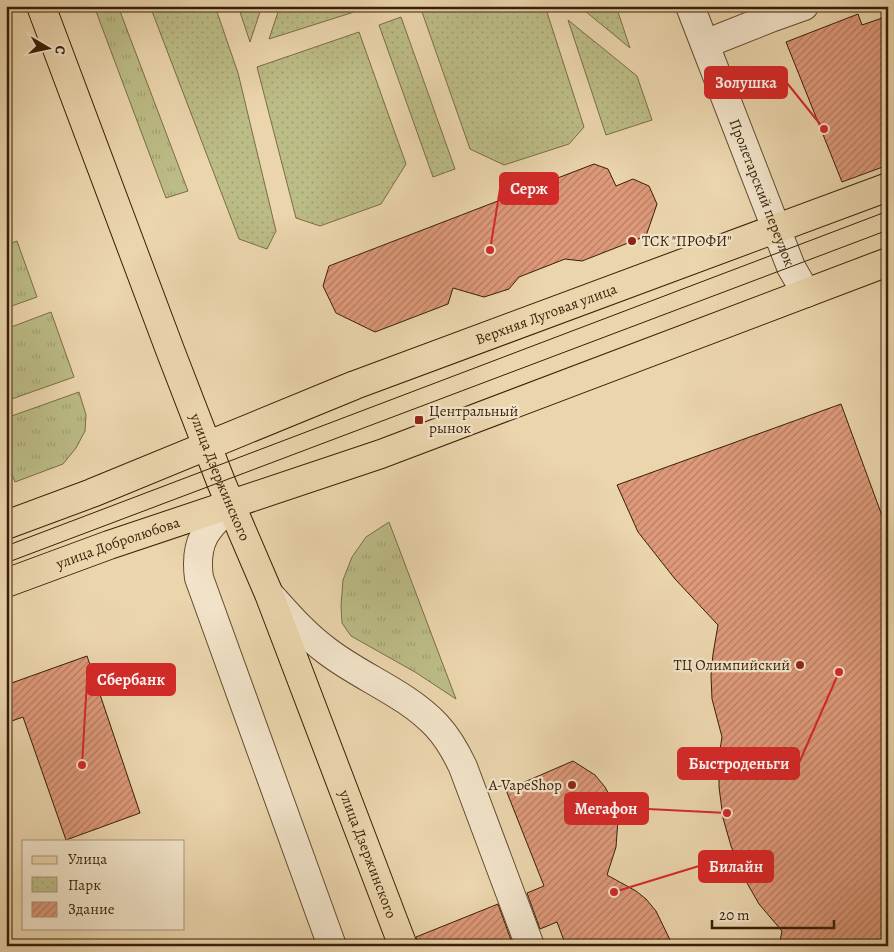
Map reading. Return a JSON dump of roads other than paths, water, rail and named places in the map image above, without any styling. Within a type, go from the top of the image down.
[{"type":"main road","name":"улица Дзержинского","points":[[41,6],[170,350],[231,505],[269,594],[403,946]]},
{"type":"main road","name":"Верхняя Луговая улица","points":[[208,446],[355,385],[888,187]]},
{"type":"main road","points":[[231,505],[381,454],[888,262]]},
{"type":"main road","points":[[6,526],[208,446]]},
{"type":"main road","name":"улица Добролюбова","points":[[6,583],[110,545],[231,505]]},
{"type":"street","name":"Пролетарский переулок","points":[[690,6],[791,267],[806,293]]},
{"type":"street","points":[[705,44],[804,6]]},
{"type":"street","points":[[231,505],[206,530],[197,560],[199,578],[332,946]]},
{"type":"street","points":[[269,594],[312,640],[343,662],[413,705],[438,726],[451,744],[463,767],[530,946]]},
{"type":"tram line","points":[[6,546],[888,211]]},
{"type":"tram line","points":[[6,563],[888,230]]},
{"type":"place","name":"Золушка","points":[[824,129]]},
{"type":"place","name":"ТСК \"ПРОФИ\"","points":[[632,241]]},
{"type":"place","name":"Серж","points":[[490,250]]},
{"type":"place","name":"Центральный рынок","points":[[419,420]]},
{"type":"place","name":"ТЦ Олимпийский","points":[[800,665]]},
{"type":"place","name":"Быстроденьги","points":[[839,672]]},
{"type":"place","name":"Сбербанк","points":[[82,765]]},
{"type":"place","name":"A-VapeShop","points":[[572,785]]},
{"type":"place","name":"Мегафон","points":[[727,813]]},
{"type":"place","name":"Билайн","points":[[614,892]]}]
